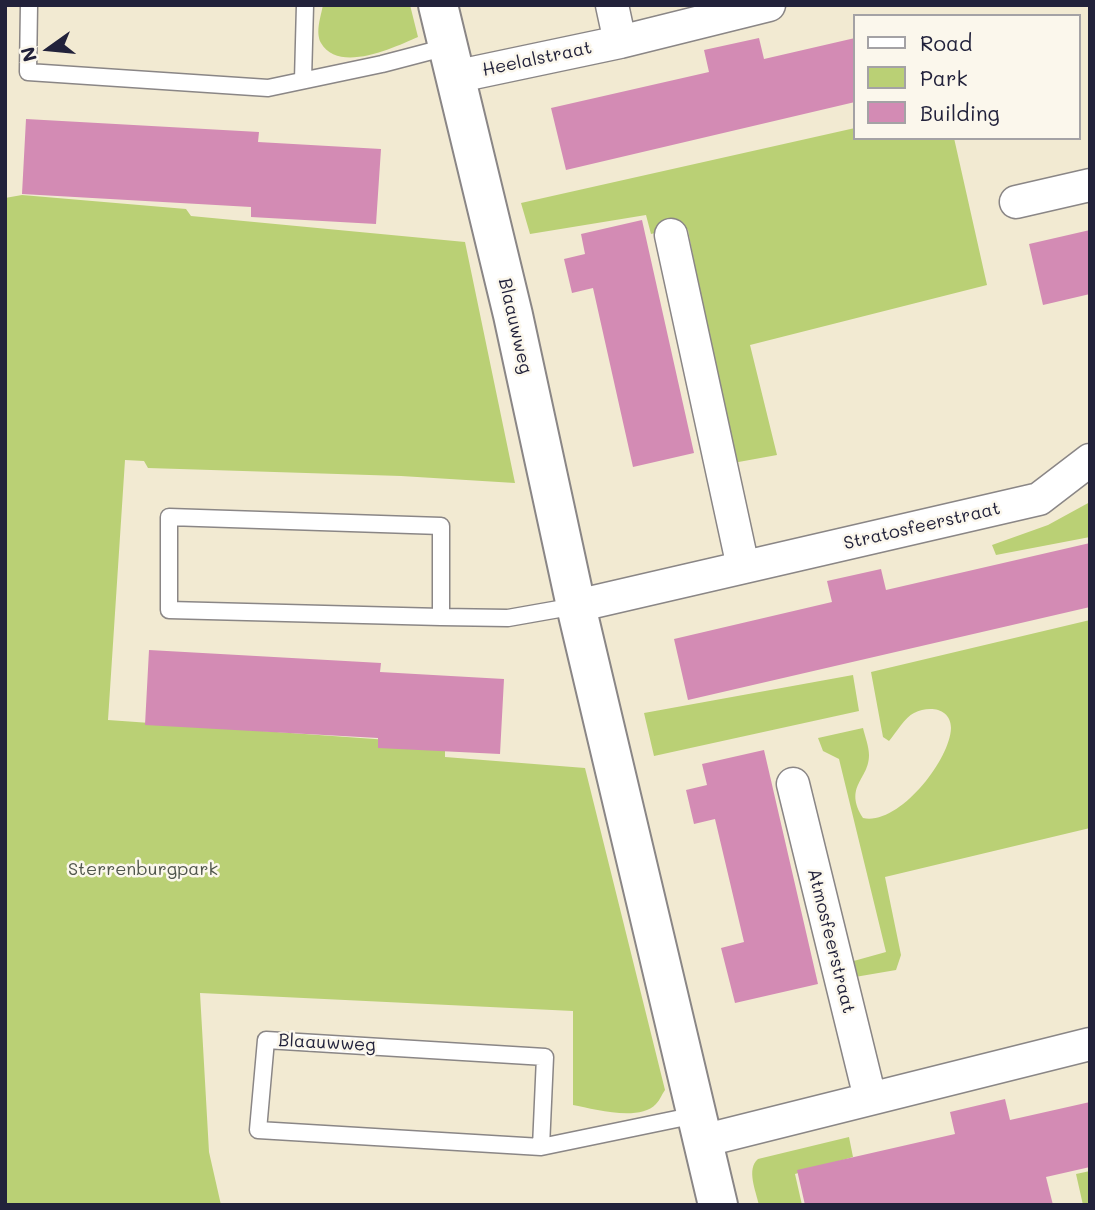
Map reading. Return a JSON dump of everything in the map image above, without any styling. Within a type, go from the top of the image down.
[{"type":"street","name":"Blaauwweg","points":[[438,5],[513,315],[576,606],[718,1205]]},
{"type":"street","points":[[612,5],[620,42]]},
{"type":"street","name":"Heelalstraat","points":[[451,62],[620,42],[769,5]]},
{"type":"street","points":[[1016,202],[1090,185]]},
{"type":"street","points":[[671,236],[743,568]]},
{"type":"street","name":"Stratosfeerstraat","points":[[576,606],[1039,499],[1090,460]]},
{"type":"street","name":"Atmosfeerstraat","points":[[793,784],[870,1098]]},
{"type":"street","points":[[699,1128],[870,1098],[1090,1044]]},
{"type":"lane","points":[[29,5],[28,72],[268,88],[382,64],[451,62]]},
{"type":"lane","points":[[303,80],[305,5]]},
{"type":"lane","points":[[441,617],[441,526],[169,517],[169,610],[441,617],[508,618],[576,606]]},
{"type":"lane","name":"Blaauwweg","points":[[541,1147],[545,1056],[265,1040],[258,1130],[541,1147],[699,1128]]},
{"type":"green space","points":[[323,5],[410,5],[418,37],[368,55],[341,57],[329,52],[319,39]]},
{"type":"green space","points":[[853,128],[853,140],[954,140],[987,285],[750,345],[777,455],[733,463],[688,230],[684,226],[651,234],[646,215],[530,234],[521,203]]},
{"type":"green space","name":"Sterrenburgpark","points":[[22,195],[186,209],[191,216],[465,242],[515,483],[401,476],[148,468],[144,461],[125,460],[108,720],[445,744],[445,757],[585,768],[665,1090],[648,1109],[616,1113],[573,1105],[573,1011],[200,993],[209,1152],[221,1205],[5,1205],[5,198]]},
{"type":"green space","points":[[1090,502],[1090,537],[996,555],[992,545],[1048,525]]},
{"type":"green space","points":[[1090,620],[1090,828],[885,877],[901,955],[896,970],[855,977],[850,962],[886,952],[839,759],[823,751],[818,738],[863,728],[869,755],[868,764],[856,791],[858,807],[863,818],[877,818],[891,812],[906,802],[932,773],[948,742],[950,721],[943,712],[926,709],[907,718],[889,741],[883,737],[871,672]]},
{"type":"green space","points":[[853,675],[859,711],[654,756],[644,713]]},
{"type":"green space","points":[[849,1137],[853,1157],[795,1174],[802,1205],[759,1205],[752,1174],[754,1163],[758,1159]]},
{"type":"green space","points":[[1090,1171],[1090,1205],[1083,1205],[1076,1174]]},
{"type":"building","points":[[759,38],[764,59],[853,38],[853,102],[566,170],[551,108],[709,72],[704,50]]},
{"type":"building","points":[[26,119],[259,132],[258,142],[381,149],[376,224],[251,217],[251,207],[22,194]]},
{"type":"building","points":[[642,220],[694,453],[633,467],[593,288],[572,293],[564,259],[585,254],[581,234]]},
{"type":"building","points":[[1090,230],[1090,294],[1043,305],[1029,244]]},
{"type":"building","points":[[1090,543],[1090,607],[688,700],[674,639],[832,602],[827,581],[881,569],[886,590]]},
{"type":"building","points":[[149,650],[381,663],[380,672],[504,679],[500,754],[378,748],[378,738],[145,725]]},
{"type":"building","points":[[764,750],[818,984],[735,1003],[721,948],[744,942],[715,819],[694,824],[686,790],[707,785],[702,764]]},
{"type":"building","points":[[1005,1099],[1010,1120],[1090,1102],[1090,1167],[1046,1177],[1053,1205],[805,1205],[797,1170],[955,1134],[950,1112]]}]
